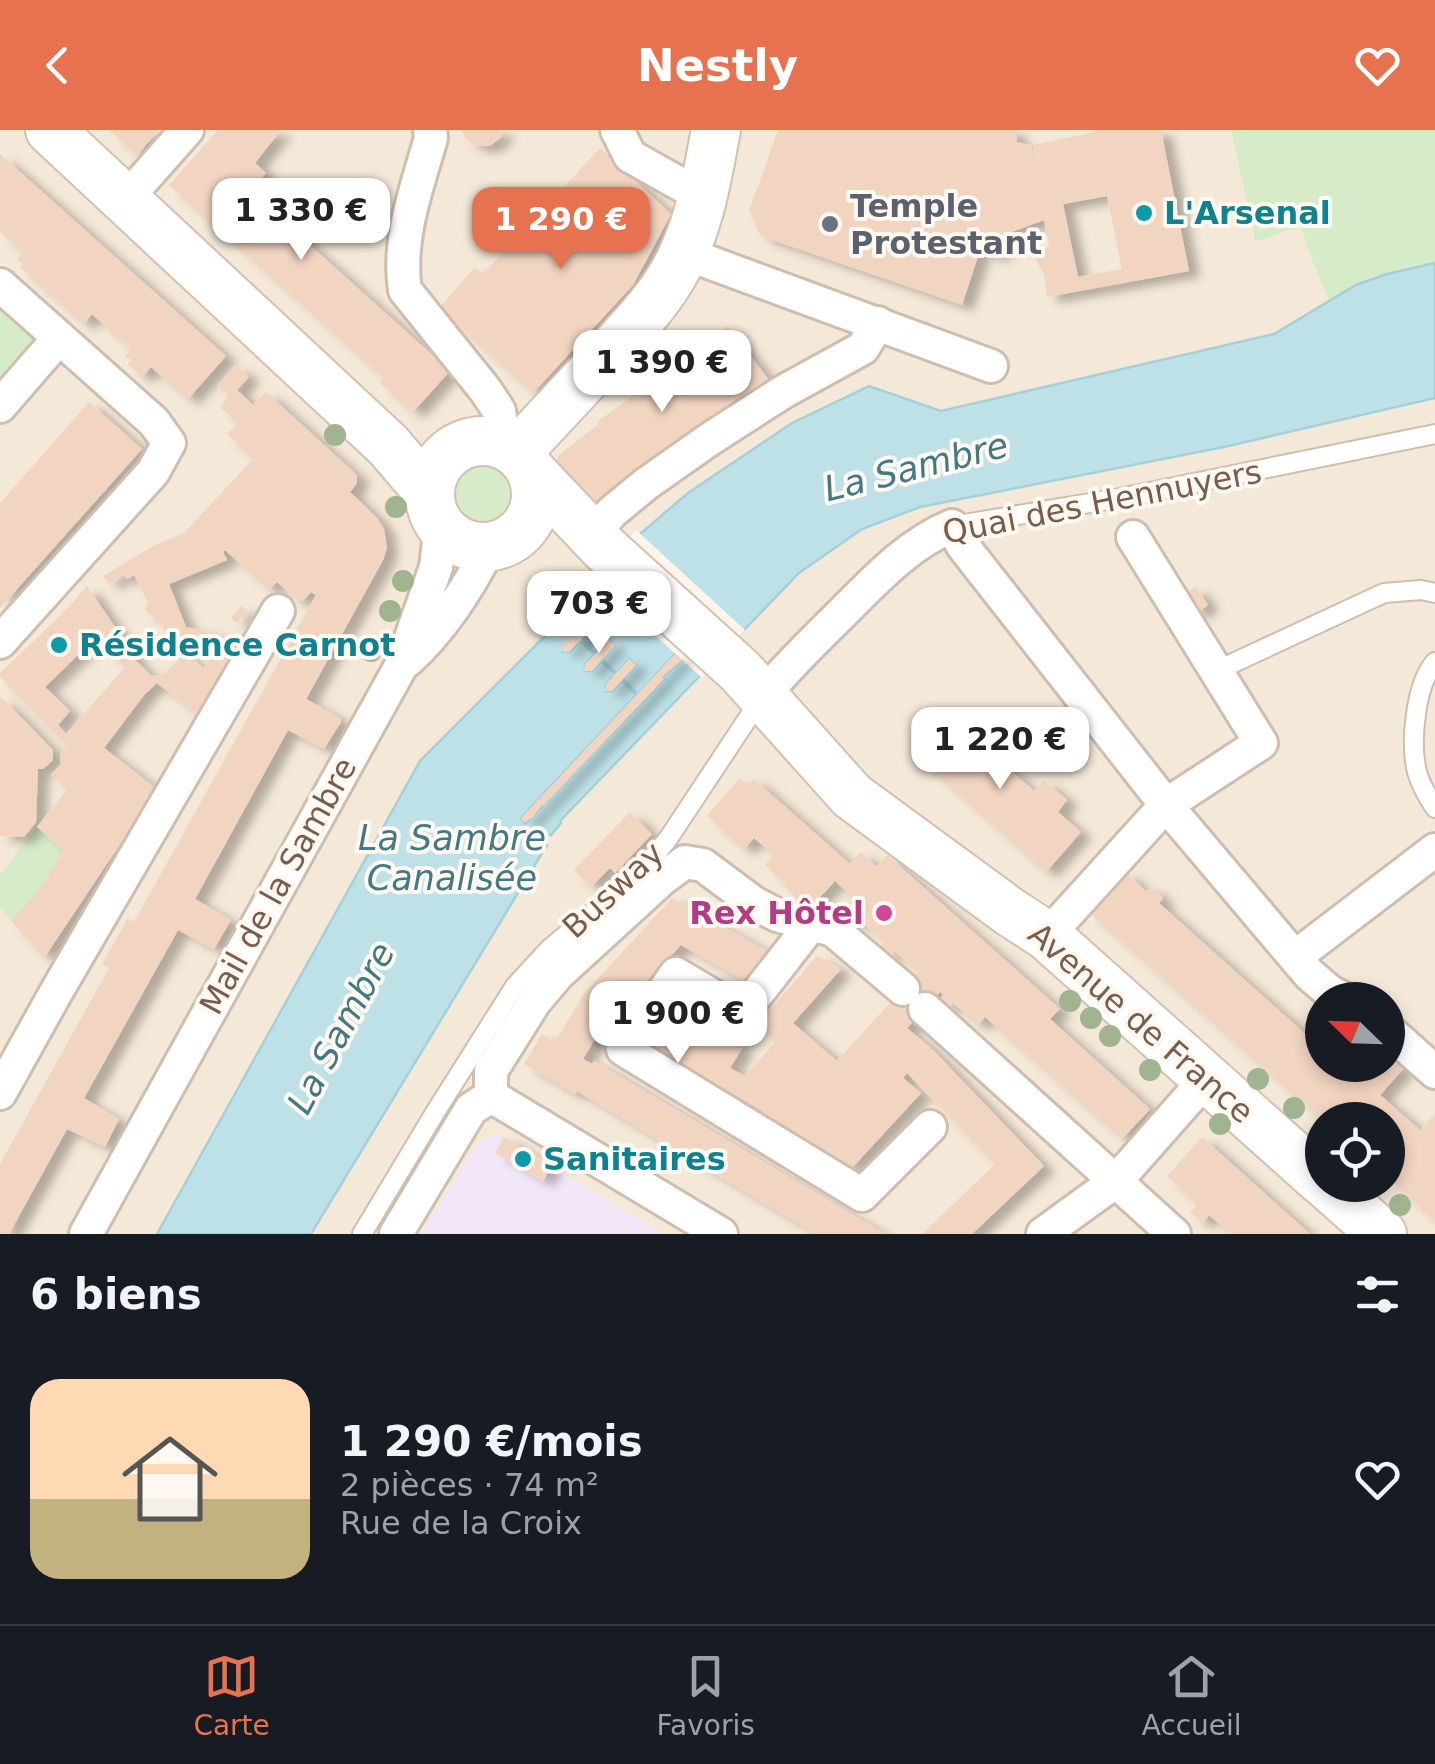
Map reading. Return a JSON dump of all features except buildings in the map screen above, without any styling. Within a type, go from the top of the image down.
[{"type":"main road","points":[[50,130],[388,445],[454,539],[471,546],[502,542],[602,544]]},
{"type":"main road","points":[[436,510],[432,478],[451,452],[504,453],[632,328],[664,288],[684,253],[703,197],[716,130]]},
{"type":"main road","points":[[199,268],[316,356],[401,428],[504,453],[536,488],[535,506],[528,523],[502,542]]},
{"type":"main road","name":"Avenue de France","points":[[504,453],[747,679],[852,796],[1047,936],[1305,1165]]},
{"type":"main road","name":"Avenue de France","points":[[1346,1202],[1382,1234]]},
{"type":"street","points":[[124,200],[187,130]]},
{"type":"street","points":[[430,130],[408,221],[402,269],[406,290],[476,376],[498,411],[504,453]]},
{"type":"street","points":[[617,130],[630,156],[703,197]]},
{"type":"street","points":[[684,253],[991,366]]},
{"type":"street","points":[[0,285],[154,422],[169,442],[153,472],[0,642]]},
{"type":"street","points":[[602,544],[612,512],[646,484],[783,392],[863,348],[878,323]]},
{"type":"street","points":[[0,406],[59,338]]},
{"type":"street","name":"Mail de la Sambre","points":[[86,1234],[401,666],[436,567],[436,510]]},
{"type":"street","points":[[952,526],[975,561],[1166,805],[1320,982]]},
{"type":"street","name":"Quai des Hennuyers","points":[[747,679],[808,647],[915,546],[952,526]]},
{"type":"street","points":[[1047,936],[1166,805],[1261,743],[1133,536]]},
{"type":"street","points":[[401,666],[432,638],[502,542]]},
{"type":"street","points":[[0,1093],[278,611]]},
{"type":"street","points":[[1295,957],[1435,850]]},
{"type":"street","points":[[491,1096],[491,1072],[535,1001],[558,974],[662,880],[686,862],[702,865],[777,915],[833,930],[1174,1234]]},
{"type":"street","points":[[810,926],[742,1013],[676,974],[623,1049],[862,1195],[930,1126]]},
{"type":"street","points":[[1405,1045],[1435,1072]]},
{"type":"street","points":[[1043,1234],[1116,1181],[1208,1078]]},
{"type":"street","points":[[396,1234],[472,1109],[491,1096]]},
{"type":"street","points":[[491,1096],[721,1234]]},
{"type":"lane","name":"Quai des Hennuyers","points":[[952,526],[1120,498],[1435,434]]},
{"type":"lane","points":[[1216,671],[1384,593],[1435,593]]},
{"type":"lane","points":[[1435,662],[1429,668],[1418,701],[1415,732],[1416,766],[1424,792],[1435,808]]},
{"type":"lane","name":"Busway","points":[[362,1234],[515,986],[549,949],[627,884],[668,839],[747,679]]},
{"type":"shaded area","points":[[0,130],[1231,130],[1254,241],[1301,226],[1329,301],[1274,334],[941,411],[868,386],[792,423],[749,450],[688,493],[640,534],[560,621],[420,761],[157,1234],[0,1234]]},
{"type":"shaded area","points":[[1435,398],[1435,1234],[311,1234],[547,846],[544,840],[549,833],[798,573],[862,529],[920,507],[1224,447]]},
{"type":"shaded area","points":[[496,1134],[662,1234],[422,1234],[477,1143]]},
{"type":"green space","points":[[1231,130],[1435,130],[1435,263],[1380,278],[1329,301],[1301,226],[1255,242]]},
{"type":"green space","points":[[0,307],[36,339],[0,380]]},
{"type":"green space","points":[[482,459],[507,470],[518,495],[507,520],[482,531],[457,520],[446,495],[457,470]]},
{"type":"green space","points":[[37,827],[64,851],[39,890],[11,921],[0,908],[0,875]]},
{"type":"water","points":[[1435,263],[1435,398],[1224,447],[920,507],[862,529],[799,573],[544,840],[547,845],[311,1234],[157,1234],[420,761],[560,621],[574,634],[563,652],[571,651],[580,641],[594,654],[585,671],[592,671],[601,661],[615,674],[606,684],[606,691],[612,691],[622,681],[636,695],[521,818],[526,823],[682,660],[675,654],[638,694],[623,679],[636,665],[629,659],[616,673],[602,659],[614,645],[608,639],[595,653],[582,639],[593,625],[587,620],[575,633],[561,620],[640,534],[688,493],[792,423],[869,386],[941,411],[1274,334],[1356,285]]},
{"type":"pier","points":[[636,530],[745,630],[702,678],[592,578]]},
{"type":"place","name":"L'Arsenal","points":[[1144,213]]},
{"type":"place","name":"Temple Protestant","points":[[830,224]]},
{"type":"place","name":"Résidence Carnot","points":[[59,645]]},
{"type":"place","name":"Rex Hôtel","points":[[884,913]]},
{"type":"place","name":"Sanitaires","points":[[523,1159]]},
{"type":"water label","name":"La Sambre","points":[[916,467]]},
{"type":"water label","name":"La Sambre Canalisée","points":[[452,858]]},
{"type":"water label","name":"La Sambre","points":[[341,1028]]}]
